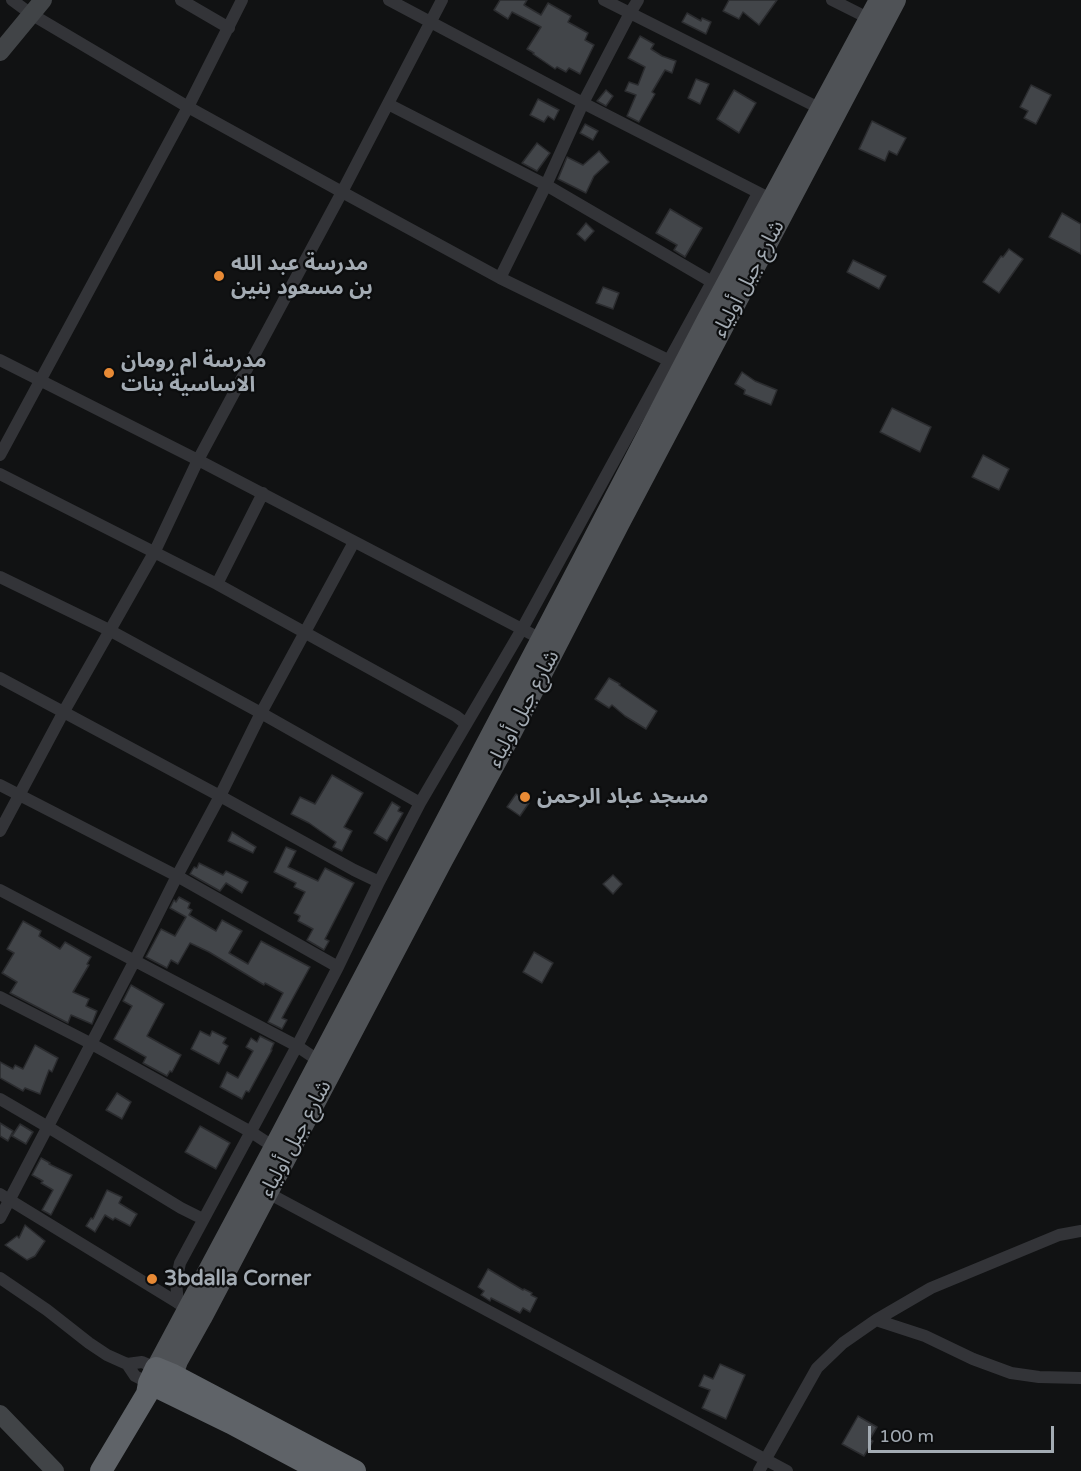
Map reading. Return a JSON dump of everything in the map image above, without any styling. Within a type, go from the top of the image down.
[{"type":"highway","points":[[101,1471],[139,1407],[154,1401],[161,1379]]},
{"type":"highway","points":[[161,1379],[231,1424],[321,1471]]},
{"type":"highway","points":[[161,1379],[355,1471]]},
{"type":"main road","name":"شارع جبل أولياء","points":[[161,1379],[183,1306],[274,1147],[541,639],[676,363],[707,319],[765,196],[821,109],[879,0]]},
{"type":"main road","name":"شارع جبل أولياء","points":[[161,1379],[178,1361],[268,1193],[442,862],[506,746],[619,525],[896,0]]},
{"type":"street","points":[[12,0],[37,7],[188,107],[342,192],[500,278],[676,363]]},
{"type":"street","points":[[181,0],[229,28]]},
{"type":"street","points":[[0,455],[188,107],[242,0]]},
{"type":"street","points":[[183,1306],[176,1282],[180,1263],[297,1046],[420,802],[676,363],[712,282],[765,196],[388,0]]},
{"type":"street","points":[[0,831],[63,713],[155,551],[198,460],[442,0]]},
{"type":"street","points":[[604,0],[821,109]]},
{"type":"street","points":[[500,278],[583,103],[638,0]]},
{"type":"street","points":[[832,0],[870,19]]},
{"type":"street","points":[[0,52],[37,7]]},
{"type":"street","points":[[388,104],[546,185],[712,282]]},
{"type":"street","points":[[0,360],[262,493],[541,639]]},
{"type":"street","points":[[0,474],[217,584],[456,716],[466,724]]},
{"type":"street","points":[[217,584],[262,493]]},
{"type":"street","points":[[0,1218],[5,1197],[48,1126],[261,713],[354,542]]},
{"type":"street","points":[[0,577],[109,630],[420,802]]},
{"type":"street","points":[[0,678],[379,882]]},
{"type":"street","points":[[0,785],[177,876],[338,967]]},
{"type":"street","points":[[0,890],[297,1046],[319,1061]]},
{"type":"street","points":[[0,997],[90,1043],[274,1147]]},
{"type":"street","points":[[0,1099],[203,1219]]},
{"type":"street","points":[[268,1193],[787,1471]]},
{"type":"street","points":[[5,1197],[183,1306]]},
{"type":"street","points":[[759,1471],[817,1368],[843,1343],[876,1320],[931,1288],[1059,1235],[1081,1231]]},
{"type":"street","points":[[0,1278],[47,1310],[107,1356],[127,1364],[142,1362],[161,1379]]},
{"type":"street","points":[[876,1320],[925,1336],[973,1359],[1011,1373],[1039,1377],[1081,1378]]},
{"type":"street","points":[[0,1414],[55,1471]]},
{"type":"building","points":[[500,0],[527,0],[524,5],[541,15],[548,3],[571,16],[568,22],[588,33],[585,40],[594,45],[580,74],[569,68],[566,72],[557,67],[555,69],[527,49],[541,27],[512,12],[508,19],[494,10]]},
{"type":"building","points":[[729,0],[777,0],[759,25],[743,12],[739,19],[723,11]]},
{"type":"building","points":[[687,13],[701,21],[702,18],[711,22],[706,34],[682,22]]},
{"type":"building","points":[[640,36],[654,44],[651,49],[676,61],[672,73],[665,70],[639,122],[627,116],[636,95],[625,91],[629,82],[638,85],[645,67],[628,58]]},
{"type":"building","points":[[696,79],[709,84],[700,104],[688,98]]},
{"type":"building","points":[[1031,85],[1051,95],[1036,124],[1024,118],[1028,111],[1020,107]]},
{"type":"building","points":[[606,90],[613,96],[606,106],[597,101]]},
{"type":"building","points":[[734,90],[756,103],[739,133],[717,119]]},
{"type":"building","points":[[538,99],[559,110],[554,120],[548,116],[544,122],[530,115]]},
{"type":"building","points":[[872,121],[906,138],[897,155],[889,151],[885,161],[859,149]]},
{"type":"building","points":[[585,124],[598,131],[593,140],[580,133]]},
{"type":"building","points":[[537,143],[550,153],[537,171],[522,163]]},
{"type":"building","points":[[599,151],[609,162],[594,176],[586,193],[558,179],[567,157],[583,165]]},
{"type":"building","points":[[670,209],[702,228],[685,257],[674,250],[677,245],[656,233]]},
{"type":"building","points":[[1062,213],[1081,224],[1081,254],[1049,237]]},
{"type":"building","points":[[586,223],[594,231],[585,241],[577,234]]},
{"type":"building","points":[[1009,249],[1023,259],[999,293],[983,282],[1001,256],[1003,257]]},
{"type":"building","points":[[853,260],[886,276],[879,289],[847,272]]},
{"type":"building","points":[[603,287],[619,293],[613,309],[596,303]]},
{"type":"building","points":[[742,372],[755,381],[777,390],[771,405],[744,394],[745,390],[735,384]]},
{"type":"building","points":[[892,408],[931,427],[920,452],[880,432]]},
{"type":"building","points":[[983,455],[1009,469],[999,490],[972,477]]},
{"type":"building","points":[[609,678],[657,711],[646,729],[612,705],[609,708],[595,699]]},
{"type":"building","points":[[332,775],[363,793],[344,827],[352,831],[342,851],[333,847],[336,842],[309,823],[291,814],[300,797],[315,804]]},
{"type":"building","points":[[516,794],[529,803],[520,816],[507,807]]},
{"type":"building","points":[[392,802],[400,807],[398,811],[403,813],[387,841],[374,833]]},
{"type":"building","points":[[232,832],[256,847],[253,853],[228,841]]},
{"type":"building","points":[[286,847],[296,851],[288,867],[318,881],[325,868],[354,883],[325,939],[329,941],[324,950],[307,940],[313,929],[298,921],[300,916],[294,913],[305,892],[294,887],[296,883],[274,872]]},
{"type":"building","points":[[199,863],[223,875],[226,871],[248,882],[242,893],[226,883],[220,891],[190,874]]},
{"type":"building","points":[[613,875],[622,884],[613,894],[603,884]]},
{"type":"building","points":[[179,897],[190,903],[188,908],[192,910],[189,915],[216,931],[222,920],[242,931],[229,953],[248,964],[261,941],[310,967],[282,1018],[287,1020],[282,1029],[268,1022],[283,993],[265,983],[264,985],[209,952],[190,943],[178,964],[171,960],[167,968],[146,957],[161,929],[175,936],[186,917],[170,908],[174,900],[176,902]]},
{"type":"building","points":[[23,921],[41,931],[39,936],[60,949],[65,942],[91,957],[87,964],[89,965],[73,992],[89,999],[86,1006],[97,1011],[92,1024],[71,1015],[68,1023],[10,993],[17,982],[2,973],[14,953],[7,949]]},
{"type":"building","points":[[534,952],[553,963],[542,983],[523,972]]},
{"type":"building","points":[[131,985],[164,1004],[147,1036],[181,1055],[172,1072],[170,1071],[167,1076],[143,1063],[146,1057],[114,1039],[132,1006],[123,1001]]},
{"type":"building","points":[[200,1031],[210,1036],[212,1031],[226,1038],[223,1043],[228,1046],[219,1064],[191,1049]]},
{"type":"building","points":[[260,1036],[274,1043],[272,1050],[249,1092],[246,1091],[242,1099],[220,1087],[227,1072],[238,1078],[253,1051],[246,1047],[251,1038],[257,1042]]},
{"type":"building","points":[[35,1045],[58,1058],[52,1072],[49,1070],[40,1094],[25,1088],[23,1091],[0,1078],[0,1062],[13,1069],[15,1065],[23,1069]]},
{"type":"building","points":[[117,1093],[131,1102],[122,1119],[106,1110]]},
{"type":"building","points":[[0,1123],[13,1131],[8,1141],[0,1136]]},
{"type":"building","points":[[20,1124],[33,1132],[26,1144],[12,1136]]},
{"type":"building","points":[[200,1126],[230,1143],[216,1169],[185,1152]]},
{"type":"building","points":[[41,1158],[72,1175],[51,1215],[42,1210],[53,1190],[32,1175]]},
{"type":"building","points":[[107,1190],[122,1197],[119,1203],[137,1214],[130,1226],[105,1215],[95,1232],[86,1226],[91,1218],[93,1219]]},
{"type":"building","points":[[25,1225],[45,1241],[35,1256],[27,1260],[5,1245],[17,1236],[19,1238]]},
{"type":"building","points":[[488,1269],[537,1298],[530,1312],[523,1308],[520,1313],[481,1295],[484,1291],[478,1287]]},
{"type":"building","points":[[720,1364],[745,1375],[726,1419],[702,1408],[710,1390],[699,1386],[704,1375],[713,1379]]},
{"type":"building","points":[[858,1416],[877,1427],[870,1439],[873,1441],[864,1456],[842,1444]]},
{"type":"place","name":"مدرسة عبد الله بن مسعود بنين","points":[[219,276]]},
{"type":"place","name":"مدرسة ام رومان الاساسية بنات","points":[[109,373]]},
{"type":"place","name":"مسجد عباد الرحمن","points":[[525,797]]},
{"type":"place","name":"3bdalla Corner","points":[[152,1279]]}]
